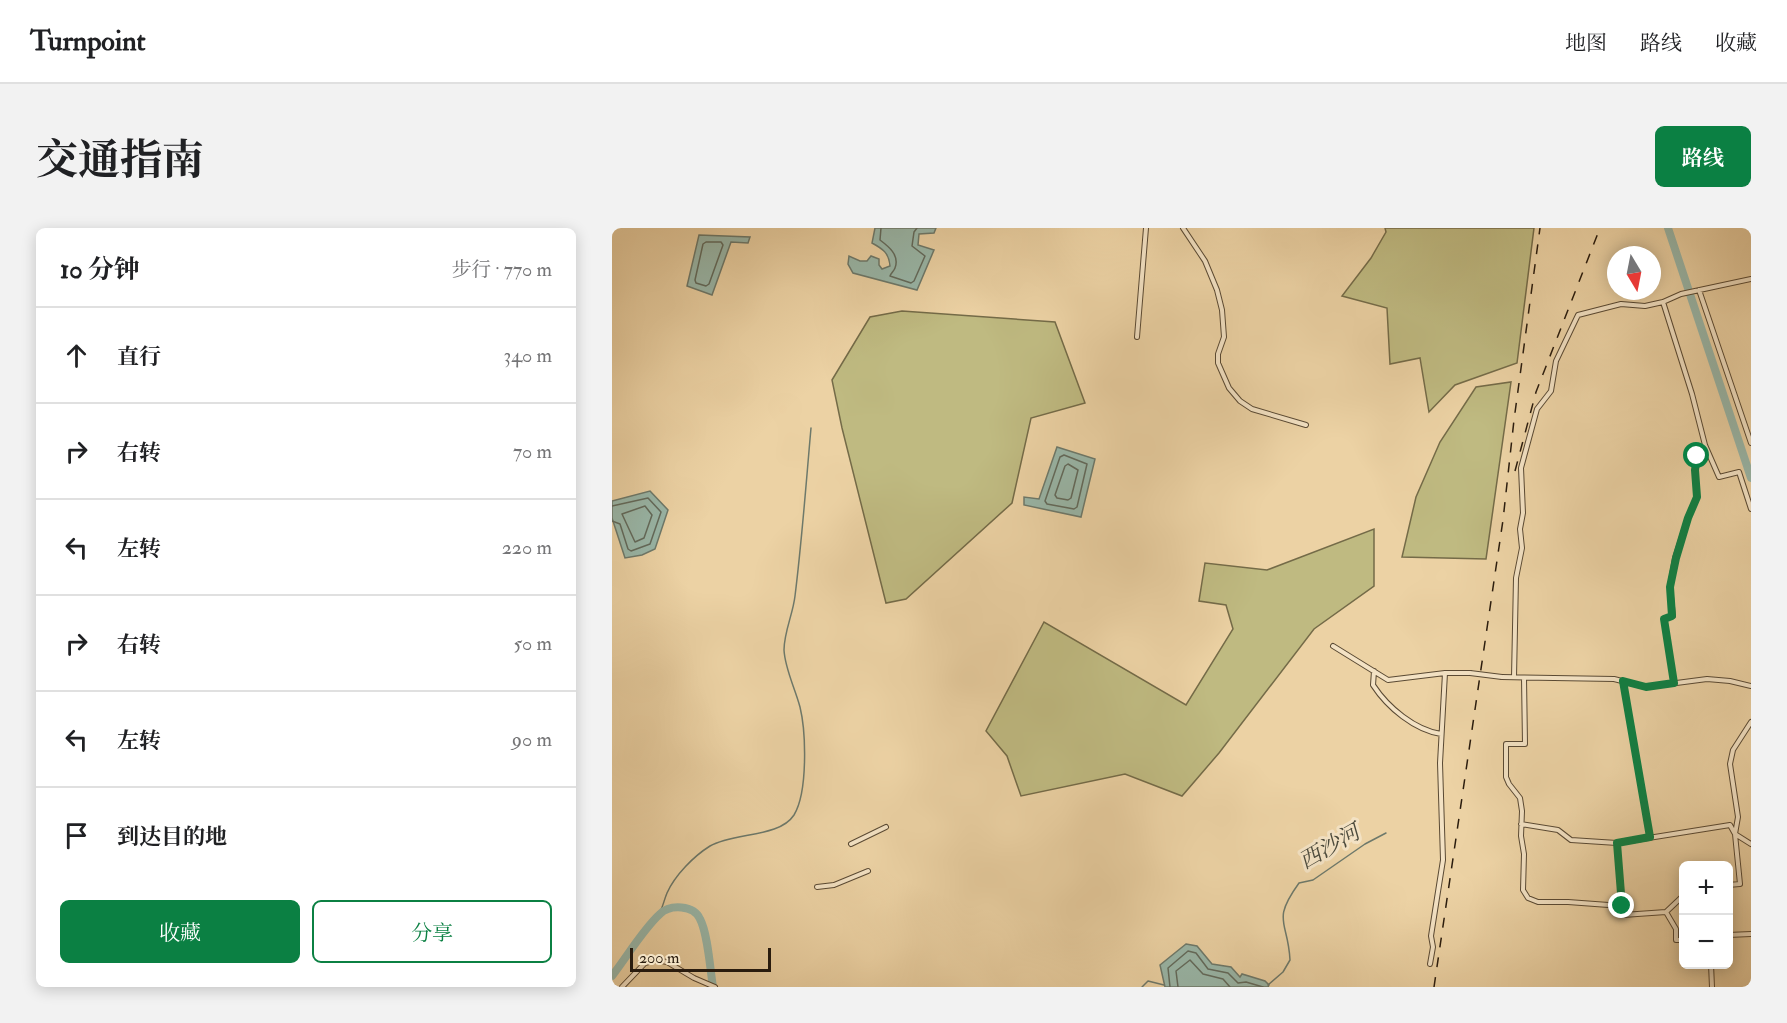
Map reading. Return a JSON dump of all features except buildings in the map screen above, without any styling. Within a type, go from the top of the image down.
[{"type":"street","points":[[1137,336],[1146,228]]},
{"type":"street","points":[[1183,228],[1205,261],[1217,290],[1224,337],[1218,354],[1218,363],[1229,388],[1240,401],[1252,409],[1306,425]]},
{"type":"street","points":[[1514,678],[1516,578],[1522,548],[1521,468],[1537,409],[1551,391],[1556,361],[1578,315],[1621,304],[1645,306],[1663,302],[1681,294],[1751,279]]},
{"type":"street","points":[[1698,290],[1751,443]]},
{"type":"street","points":[[1663,302],[1692,394],[1705,445],[1719,477],[1739,472],[1751,509]]},
{"type":"street","points":[[1674,683],[1664,619],[1672,616],[1670,587],[1688,518],[1697,497],[1695,470],[1697,456],[1705,445]]},
{"type":"street","points":[[1333,646],[1388,680],[1445,673],[1470,673],[1514,678],[1614,679],[1646,687],[1707,679],[1751,686]]},
{"type":"street","points":[[1374,671],[1373,685],[1391,707],[1428,732],[1441,734]]},
{"type":"street","points":[[1430,964],[1433,947],[1431,936],[1443,860],[1440,799],[1445,673]]},
{"type":"street","points":[[1524,678],[1525,744],[1506,744],[1506,777],[1520,798],[1524,854],[1522,891],[1528,898],[1538,902],[1622,906]]},
{"type":"street","points":[[1623,681],[1650,837]]},
{"type":"street","points":[[1733,885],[1740,884],[1735,834],[1738,818],[1730,764],[1733,750],[1751,722]]},
{"type":"street","points":[[1521,824],[1558,830],[1571,840],[1617,843],[1730,825],[1735,834],[1751,844]]},
{"type":"street","points":[[851,844],[886,827]]},
{"type":"street","points":[[1617,843],[1623,915],[1665,912],[1679,899]]},
{"type":"street","points":[[816,887],[834,885],[868,871]]},
{"type":"street","points":[[1665,912],[1676,929],[1676,940],[1679,940]]},
{"type":"street","points":[[1733,935],[1751,934]]},
{"type":"street","points":[[622,987],[639,968],[653,960],[667,962],[715,987]]},
{"type":"street","points":[[1711,969],[1712,987]]},
{"type":"shaded area","points":[[1385,228],[1534,228],[1517,363],[1455,385],[1429,412],[1420,358],[1390,364],[1387,308],[1342,296],[1371,258],[1386,232]]},
{"type":"shaded area","points":[[902,311],[1055,322],[1085,403],[1031,418],[1012,503],[906,599],[886,603],[832,380],[870,317]]},
{"type":"shaded area","points":[[1511,382],[1486,559],[1402,557],[1416,497],[1440,442],[1476,387]]},
{"type":"shaded area","points":[[1374,529],[1374,586],[1314,629],[1219,753],[1182,796],[1125,774],[1021,796],[1007,756],[986,731],[1044,622],[1186,705],[1233,629],[1226,605],[1199,601],[1205,563],[1267,570]]},
{"type":"water","points":[[875,228],[936,228],[934,233],[919,234],[918,245],[934,250],[917,290],[853,273],[848,264],[849,256],[860,261],[867,261],[871,256],[879,259],[882,269],[890,266],[885,252],[872,243]]},
{"type":"water","points":[[699,235],[750,237],[748,243],[731,242],[712,295],[687,286]]},
{"type":"water","points":[[1057,447],[1095,459],[1081,517],[1024,505],[1024,497],[1039,499]]},
{"type":"water","points":[[650,491],[668,510],[655,549],[642,555],[625,558],[612,518],[612,501]]},
{"type":"water","points":[[1186,944],[1197,946],[1212,964],[1231,967],[1240,977],[1242,974],[1265,981],[1268,987],[1165,987],[1160,965]]},
{"type":"waterway","points":[[1668,228],[1751,478]]},
{"type":"waterway","points":[[659,914],[675,879],[685,866],[704,850],[731,838],[778,828],[794,815],[799,805],[804,777],[804,731],[800,707],[788,671],[784,650],[785,636],[795,596],[811,428]]},
{"type":"waterway","name":"西沙河","points":[[1268,985],[1283,972],[1290,960],[1283,914],[1290,896],[1299,883],[1313,880],[1365,844],[1386,833]]},
{"type":"waterway","name":"西沙河","points":[[612,976],[654,920],[664,911],[682,907],[697,914],[703,925],[713,987]]},
{"type":"waterway","name":"西沙河","points":[[1142,987],[1148,981],[1164,985]]},
{"type":"railway","points":[[1434,987],[1503,520],[1540,228]]},
{"type":"railway","points":[[1515,471],[1536,392],[1600,228]]},
{"type":"route","points":[[1622,906],[1617,843],[1650,837],[1623,681],[1646,687],[1674,683],[1664,619],[1672,616],[1670,587],[1676,558],[1697,497],[1695,470],[1697,456]]}]
